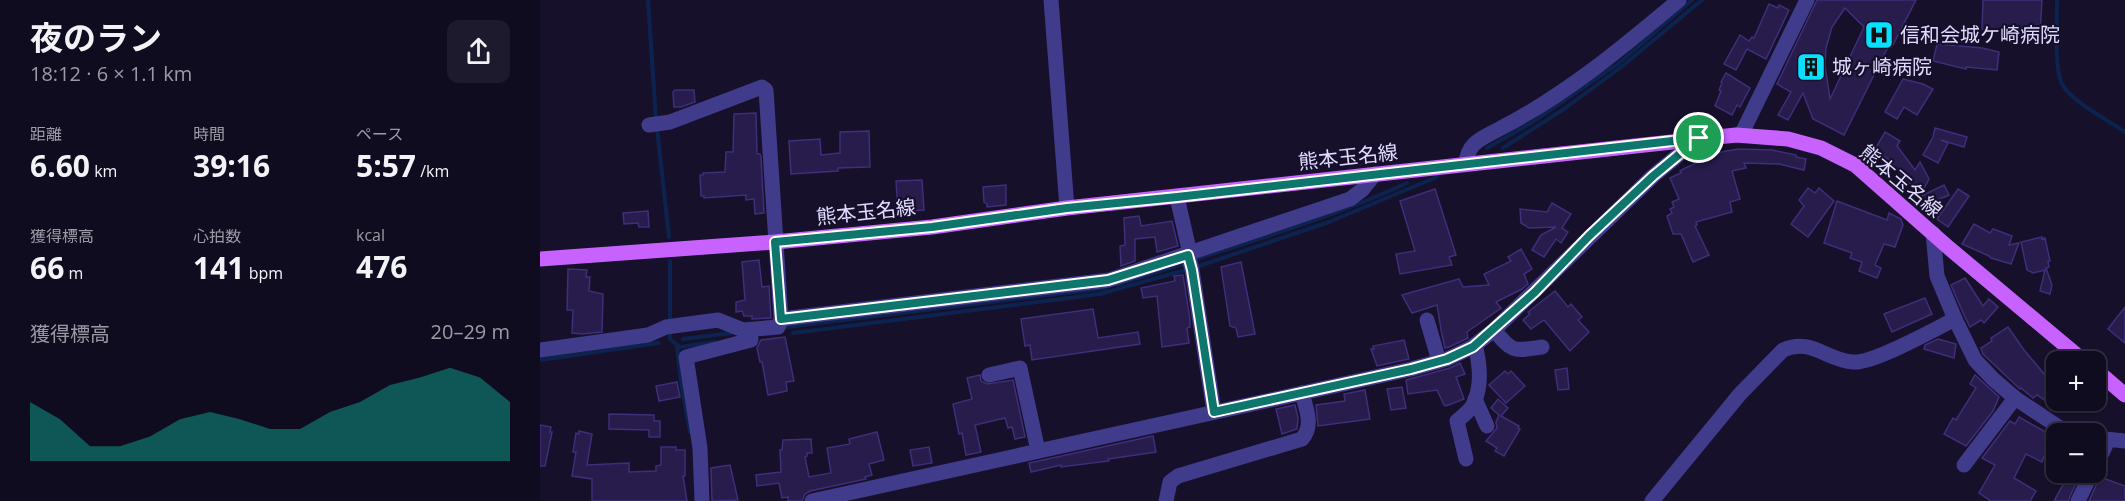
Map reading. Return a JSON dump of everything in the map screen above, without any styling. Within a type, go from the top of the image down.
[{"type":"main road","name":"熊本玉名線","points":[[540,260],[932,227],[1067,208],[1741,135],[1788,139],[1821,148],[1855,165],[2072,351]]},
{"type":"main road","points":[[2106,378],[2125,394]]},
{"type":"street","points":[[1051,0],[1067,208]]},
{"type":"street","points":[[1466,165],[1467,153],[1477,141],[1524,116],[1580,80],[1613,56],[1679,0]]},
{"type":"street","points":[[1741,135],[1807,0]]},
{"type":"street","points":[[540,350],[648,335],[671,326],[718,320],[743,330],[778,327],[781,319],[766,90],[762,87],[654,124]]},
{"type":"street","points":[[812,501],[1439,362],[1475,345],[1494,330],[1653,176],[1699,138]]},
{"type":"street","points":[[781,319],[1108,280],[1189,259],[1350,199],[1362,190],[1375,174]]},
{"type":"street","points":[[1177,197],[1214,412]]},
{"type":"street","points":[[1933,233],[1937,276],[1955,320],[1976,360],[2015,398],[2052,423]]},
{"type":"street","points":[[1427,320],[1439,362]]},
{"type":"street","points":[[1652,501],[1740,394],[1783,350],[1792,346],[1807,346],[1848,361],[1868,361],[1955,320]]},
{"type":"street","points":[[702,501],[700,448],[687,357],[751,340],[750,330]]},
{"type":"street","points":[[1494,330],[1507,346],[1516,351],[1542,347]]},
{"type":"street","points":[[1466,459],[1457,421],[1474,405],[1479,385],[1480,361],[1475,345]]},
{"type":"street","points":[[989,375],[1020,368],[1038,451]]},
{"type":"street","points":[[1166,501],[1170,482],[1178,476],[1302,439],[1309,424],[1302,393]]},
{"type":"street","points":[[1964,465],[2015,398]]},
{"type":"street","points":[[1475,399],[1487,426]]},
{"type":"street","points":[[2106,439],[2125,441]]},
{"type":"street","points":[[2078,501],[2087,483]]},
{"type":"building","name":"城ヶ崎病院","points":[[1817,0],[1916,0],[1893,45],[1890,43],[1844,135],[1813,119],[1803,93],[1788,120],[1778,115],[1791,92],[1777,84]],"holes":[[[1845,8],[1864,27],[1830,99],[1825,65],[1826,48],[1832,27]]]},
{"type":"building","points":[[1983,0],[2042,0],[2040,33],[1982,29]]},
{"type":"building","points":[[1769,4],[1778,8],[1779,5],[1789,10],[1766,59],[1747,49],[1736,70],[1724,64],[1740,35],[1749,41],[1752,37],[1754,38]]},
{"type":"building","points":[[1937,44],[1999,52],[1997,70],[1966,67],[1966,69],[1933,61]]},
{"type":"building","points":[[1726,73],[1750,88],[1740,107],[1737,105],[1732,115],[1715,106],[1721,91],[1719,90],[1721,82]]},
{"type":"building","points":[[1903,79],[1933,89],[1917,115],[1904,107],[1897,119],[1885,112]]},
{"type":"building","points":[[675,90],[694,90],[695,102],[674,107],[673,92]]},
{"type":"building","points":[[756,113],[757,154],[761,157],[764,213],[755,214],[754,199],[746,200],[746,195],[704,198],[701,196],[700,175],[725,172],[726,152],[733,152],[734,114]]},
{"type":"building","points":[[1935,128],[1967,137],[1964,147],[1941,140],[1948,143],[1938,163],[1923,155],[1933,137]]},
{"type":"building","points":[[869,131],[870,167],[838,168],[838,171],[791,174],[789,141],[820,139],[821,155],[840,153],[840,132]]},
{"type":"building","points":[[1885,132],[1900,141],[1897,146],[1915,170],[1920,162],[1929,179],[1919,198],[1910,183],[1908,184],[1890,160],[1874,151]]},
{"type":"building","points":[[1738,149],[1772,150],[1796,155],[1796,157],[1806,159],[1804,170],[1779,164],[1744,163],[1746,168],[1732,171],[1740,199],[1730,202],[1732,212],[1696,222],[1695,226],[1709,255],[1693,262],[1681,234],[1673,234],[1667,216],[1672,213],[1670,209],[1674,207],[1672,202],[1679,199],[1670,178],[1699,160]]},
{"type":"building","points":[[922,180],[924,210],[898,212],[896,181]]},
{"type":"building","points":[[1006,185],[1006,205],[987,207],[984,202],[983,187]]},
{"type":"building","points":[[1944,185],[1949,195],[1925,205],[1921,196]]},
{"type":"building","points":[[1808,188],[1815,193],[1819,188],[1834,201],[1808,237],[1791,224],[1804,206],[1799,200]]},
{"type":"building","points":[[1435,189],[1456,255],[1449,257],[1452,265],[1400,274],[1396,254],[1415,251],[1400,201]]},
{"type":"building","points":[[1958,189],[1969,196],[1948,227],[1937,219]]},
{"type":"building","points":[[1837,201],[1887,220],[1889,213],[1901,219],[1903,225],[1895,247],[1884,244],[1875,265],[1881,268],[1877,278],[1859,271],[1862,262],[1850,258],[1852,253],[1824,243]]},
{"type":"building","points":[[1552,203],[1571,214],[1562,228],[1568,232],[1561,243],[1556,239],[1544,257],[1532,250],[1541,235],[1556,227],[1529,228],[1521,223],[1520,209],[1547,212]]},
{"type":"building","points":[[648,211],[649,227],[639,227],[638,223],[624,224],[623,213]]},
{"type":"building","points":[[1139,216],[1141,226],[1172,221],[1178,246],[1157,252],[1155,237],[1135,239],[1135,261],[1121,266],[1120,246],[1125,245],[1124,218]]},
{"type":"building","points":[[1974,224],[1990,233],[1993,229],[2012,236],[2009,245],[2019,243],[2011,264],[1991,258],[1962,244]]},
{"type":"building","points":[[2042,237],[2042,239],[2045,238],[2050,261],[2048,261],[2049,267],[2046,268],[2052,285],[2050,294],[2040,291],[2045,270],[2033,273],[2027,270],[2021,242]]},
{"type":"building","points":[[1521,249],[1532,269],[1524,274],[1528,284],[1496,302],[1501,308],[1467,332],[1468,338],[1449,347],[1445,348],[1437,305],[1412,313],[1402,295],[1459,279],[1463,287],[1489,285],[1484,274],[1511,261],[1508,257]]},
{"type":"building","points":[[759,260],[762,287],[769,286],[771,318],[752,319],[752,316],[744,316],[742,311],[736,312],[736,302],[745,300],[742,262]]},
{"type":"building","points":[[1241,262],[1255,334],[1238,337],[1236,328],[1230,326],[1221,267]]},
{"type":"building","points":[[568,269],[587,270],[586,277],[590,277],[589,291],[603,294],[602,332],[572,333],[573,310],[567,310]]},
{"type":"building","points":[[1183,275],[1190,320],[1190,327],[1187,328],[1189,343],[1162,347],[1157,296],[1143,298],[1141,288],[1175,281],[1174,276]]},
{"type":"building","points":[[1965,278],[1983,306],[1989,299],[1998,307],[1984,323],[1981,320],[1970,327],[1951,285]]},
{"type":"building","points":[[1555,291],[1568,307],[1571,304],[1582,317],[1578,320],[1589,332],[1570,351],[1544,320],[1531,329],[1523,320],[1530,314],[1528,312]]},
{"type":"building","points":[[1925,298],[1932,314],[1892,332],[1884,314]]},
{"type":"building","points":[[2125,307],[2125,343],[2108,329]]},
{"type":"building","points":[[1093,309],[1098,338],[1138,332],[1140,344],[1032,360],[1030,345],[1025,346],[1021,319]]},
{"type":"building","points":[[2008,327],[2046,376],[2046,401],[2037,395],[2033,398],[2020,389],[1983,354],[1981,348],[1992,341],[1991,338]]},
{"type":"building","points":[[785,337],[794,381],[786,382],[787,391],[768,395],[757,348],[761,340]]},
{"type":"building","points":[[1938,339],[1956,344],[1954,358],[1924,349],[1925,345]]},
{"type":"building","points":[[1404,340],[1409,359],[1377,366],[1371,349],[1374,349],[1373,346]]},
{"type":"building","points":[[1460,363],[1465,374],[1456,377],[1464,399],[1446,406],[1437,390],[1408,394],[1406,380]]},
{"type":"building","points":[[1567,368],[1569,389],[1558,390],[1555,370]]},
{"type":"building","points":[[1505,371],[1508,374],[1511,371],[1525,386],[1506,403],[1489,385]]},
{"type":"building","points":[[980,375],[981,381],[987,384],[1013,380],[1025,437],[1015,439],[1012,427],[1008,428],[1005,418],[975,425],[981,452],[966,455],[953,404],[972,399],[967,378]]},
{"type":"building","points":[[1975,375],[1999,397],[1993,411],[1966,446],[1944,434],[1953,418],[1956,420],[1976,388],[1970,384]]},
{"type":"building","points":[[677,382],[680,397],[659,401],[656,386]]},
{"type":"building","points":[[1402,387],[1406,408],[1391,410],[1387,389]]},
{"type":"building","points":[[1365,390],[1370,419],[1318,426],[1316,405],[1345,401],[1344,394]]},
{"type":"building","points":[[1498,399],[1508,408],[1501,416],[1519,426],[1520,429],[1504,456],[1495,451],[1497,448],[1486,441],[1497,428],[1496,422],[1499,415],[1491,408]]},
{"type":"building","points":[[1295,405],[1298,418],[1297,429],[1282,434],[1276,409]]},
{"type":"building","points":[[609,414],[654,415],[654,421],[660,421],[660,437],[649,437],[649,430],[609,429]]},
{"type":"building","points":[[2019,417],[2046,432],[2046,457],[2044,456],[2042,462],[2026,454],[2014,478],[2036,491],[2030,501],[1991,501],[1979,493],[1995,465],[1982,458],[2010,421],[2015,424]]},
{"type":"building","points":[[540,425],[551,427],[550,432],[552,432],[545,466],[540,466]]},
{"type":"building","points":[[579,431],[592,434],[587,465],[629,463],[629,472],[656,471],[656,466],[661,465],[661,447],[676,447],[676,450],[685,450],[685,476],[683,476],[687,501],[592,501],[592,479],[572,476],[576,452],[573,452],[576,433],[579,434]]},
{"type":"building","points":[[877,432],[884,460],[869,464],[872,475],[865,477],[866,479],[810,491],[805,494],[802,501],[788,501],[788,497],[782,498],[779,483],[757,486],[756,475],[781,472],[780,450],[782,450],[783,440],[811,439],[812,453],[807,453],[805,457],[809,477],[831,473],[827,448],[850,444],[849,439]]},
{"type":"building","points":[[1153,436],[1156,452],[1108,459],[1109,461],[1061,467],[1061,465],[1031,472],[1029,463]]},
{"type":"building","points":[[929,447],[932,463],[913,466],[910,450]]},
{"type":"building","points":[[730,465],[738,500],[712,501],[711,468]]},
{"type":"building","points":[[2106,479],[2125,486],[2125,501],[2089,501],[2097,483],[2106,483]]},
{"type":"building","points":[[2064,483],[2076,483],[2068,501],[2054,501]]},
{"type":"waterway","points":[[648,0],[656,120]]},
{"type":"waterway","points":[[1487,148],[1531,123],[1619,63],[1692,0]]},
{"type":"waterway","points":[[1503,148],[1564,109],[1620,68],[1702,0]]},
{"type":"waterway","points":[[2057,0],[2057,55],[2062,84],[2082,104],[2125,132]]},
{"type":"waterway","points":[[657,128],[669,237]]},
{"type":"waterway","points":[[1196,267],[1329,222],[1437,177]]},
{"type":"waterway","points":[[1193,260],[1328,215],[1407,183]]},
{"type":"waterway","points":[[670,261],[670,324]]},
{"type":"waterway","points":[[1116,285],[1186,263]]},
{"type":"waterway","points":[[793,333],[1100,294],[1189,269]]},
{"type":"waterway","points":[[786,327],[1106,288]]},
{"type":"waterway","points":[[670,331],[670,339],[680,347],[715,342]]},
{"type":"waterway","points":[[683,339],[731,333]]},
{"type":"waterway","points":[[540,360],[658,343]]},
{"type":"waterway","points":[[677,345],[690,432]]},
{"type":"place","name":"信和会城ケ崎病院","points":[[1879,35]]},
{"type":"place","name":"城ヶ崎病院","points":[[1811,67]]},
{"type":"route","points":[[1699,138],[1653,176],[1589,236],[1535,292],[1473,347],[1447,359],[1411,369],[1214,412],[1188,255],[1108,280],[781,319],[775,242],[932,227],[1067,208],[1699,138]]}]
